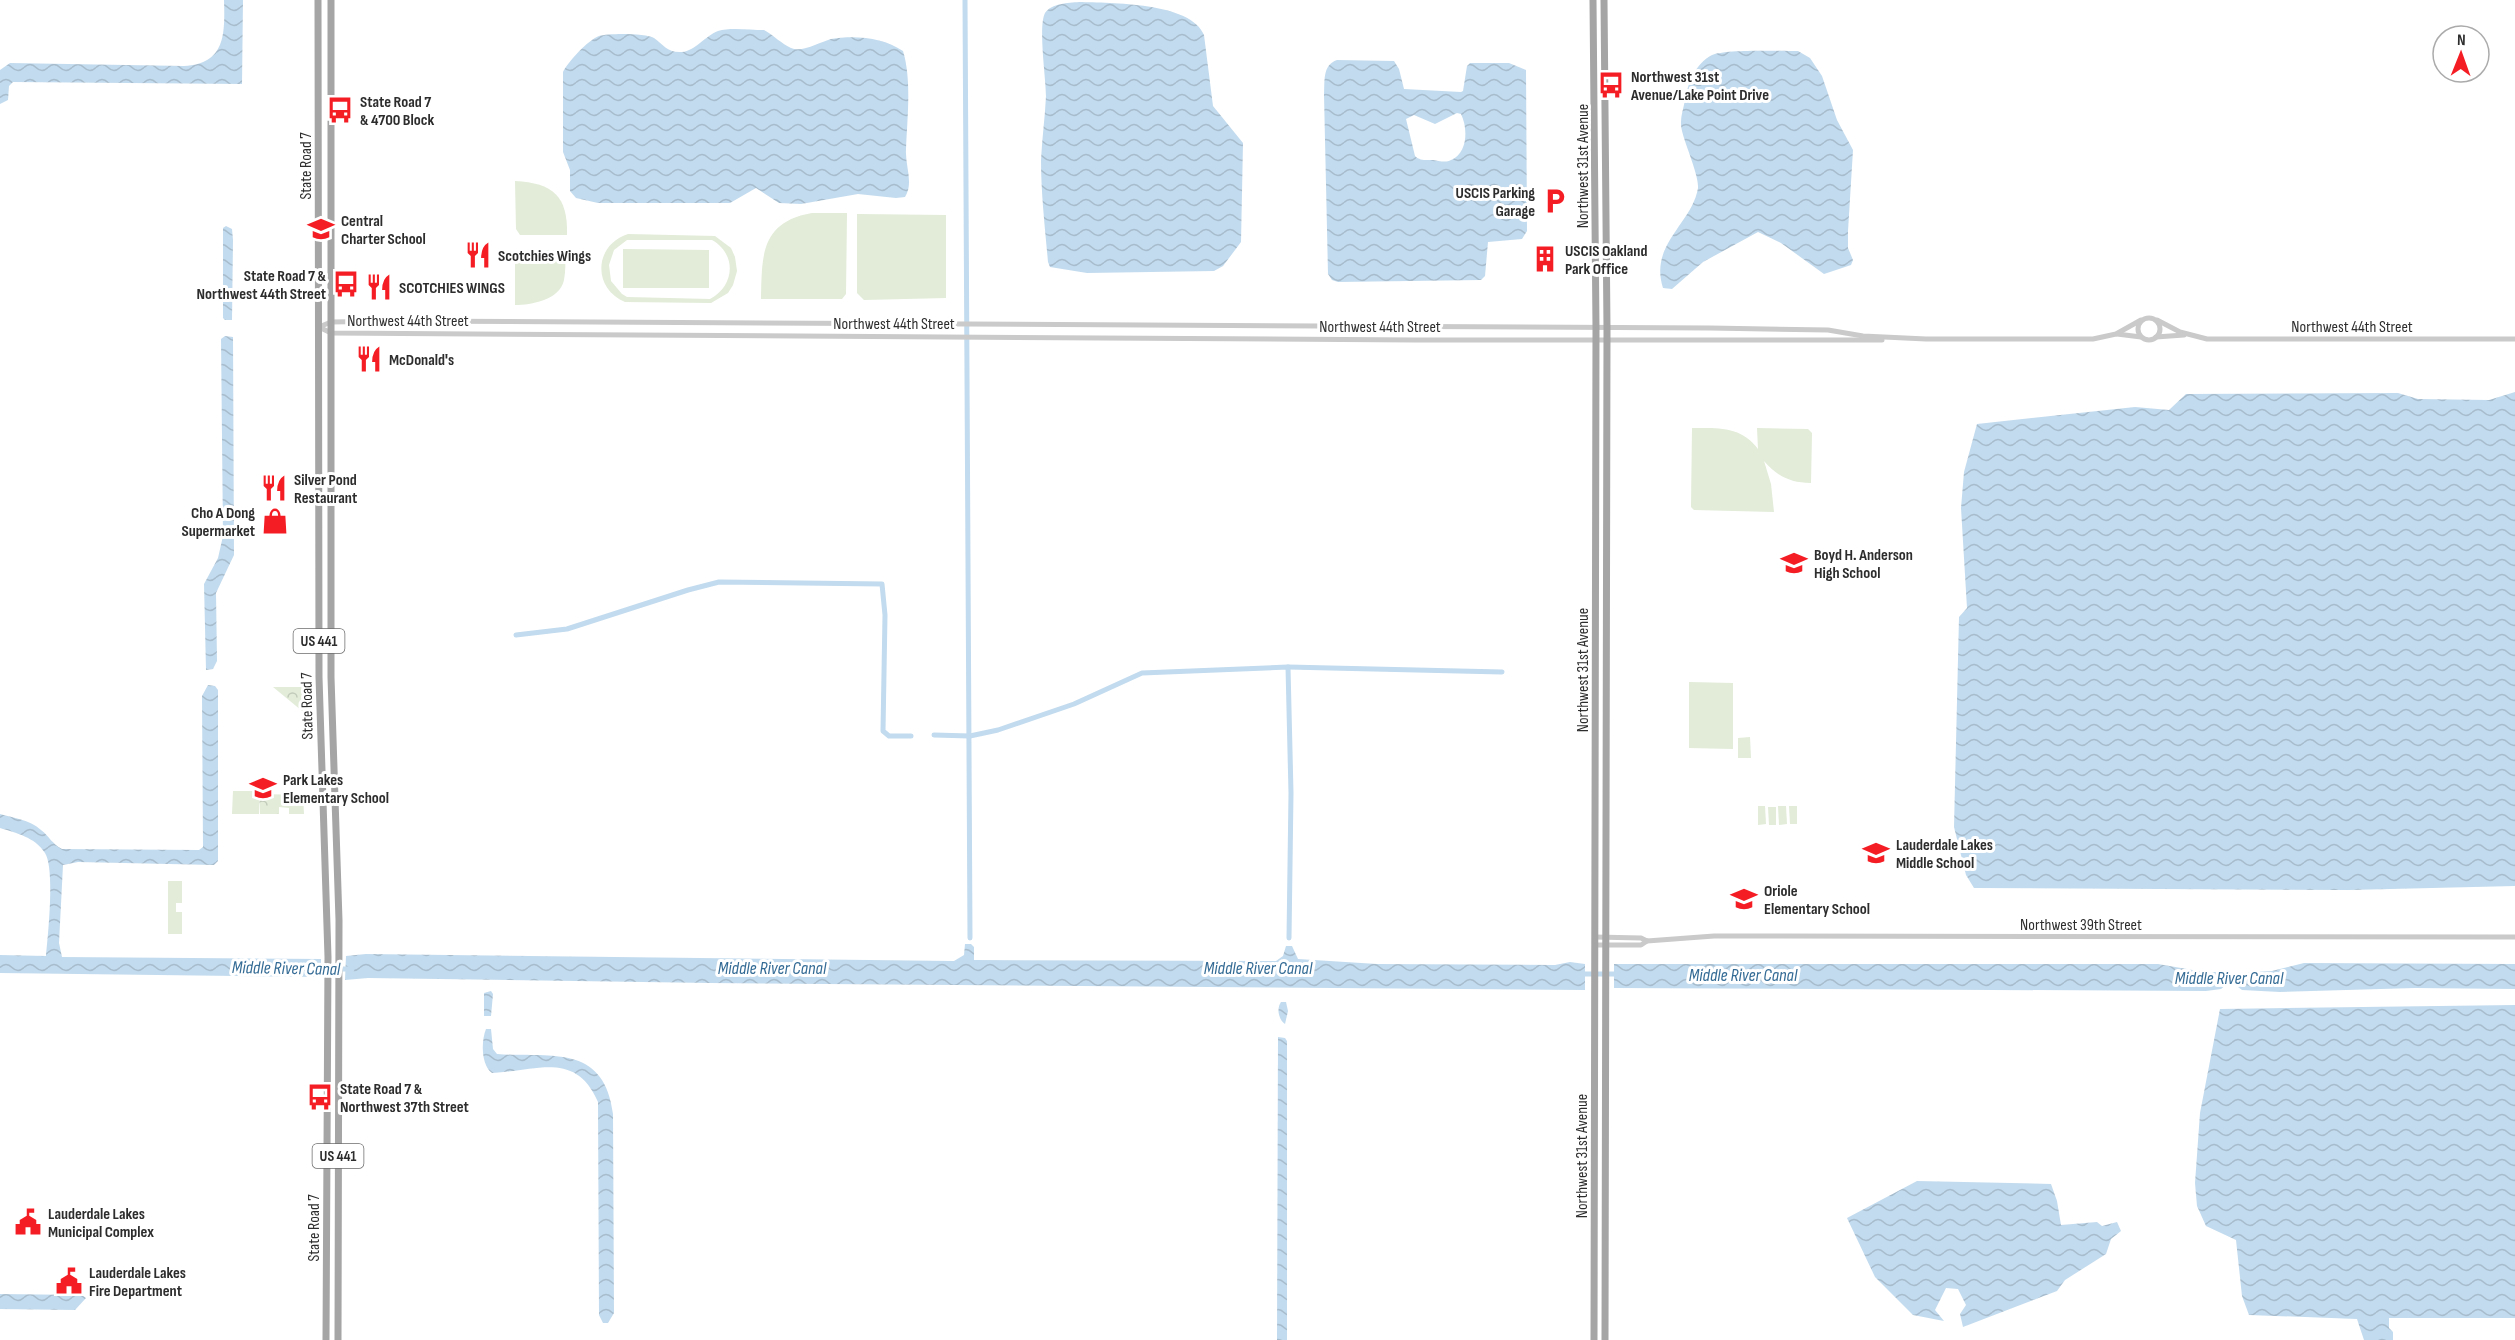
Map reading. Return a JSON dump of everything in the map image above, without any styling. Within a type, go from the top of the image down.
[{"type":"main road","name":"State Road 7","points":[[318,0],[319,677],[328,957],[326,1340]]},
{"type":"main road","name":"State Road 7","points":[[331,0],[331,536],[333,752],[339,957],[338,1340]]},
{"type":"main road","name":"Northwest 31st Avenue","points":[[1593,0],[1596,328],[1593,1340]]},
{"type":"main road","name":"Northwest 31st Avenue","points":[[1604,0],[1607,329],[1605,1340]]},
{"type":"main road","points":[[319,454],[324,486],[331,499]]},
{"type":"main road","points":[[319,503],[327,514],[331,536]]},
{"type":"main road","points":[[324,826],[337,843]]},
{"type":"street","points":[[2148,317],[2157,320],[2160,329],[2156,338],[2147,340],[2142,338],[2138,330],[2141,320],[2148,317]]},
{"type":"street","name":"Northwest 44th Street","points":[[319,327],[331,333],[1828,342],[1926,339],[2093,339],[2116,334],[2141,320]]},
{"type":"street","name":"Northwest 44th Street","points":[[2157,320],[2189,335],[2207,339],[2515,339]]},
{"type":"street","name":"Northwest 44th Street","points":[[319,327],[331,322],[1596,328],[1828,330],[1863,336],[1926,339]]},
{"type":"street","points":[[1012,326],[1012,338]]},
{"type":"street","points":[[1501,328],[1501,340]]},
{"type":"street","name":"Northwest 44th Street","points":[[2116,334],[2142,338]]},
{"type":"street","name":"Northwest 44th Street","points":[[2156,338],[2189,335]]},
{"type":"street","name":"Northwest 39th Street","points":[[1595,941],[1641,945],[1647,941],[1714,936],[2515,937]]},
{"type":"green space","points":[[515,181],[539,185],[556,194],[565,210],[567,235],[520,235],[516,229]]},
{"type":"green space","points":[[812,213],[847,213],[846,294],[842,299],[761,299],[764,256],[773,233],[782,224]]},
{"type":"green space","points":[[857,214],[946,215],[946,298],[864,300],[857,293]]},
{"type":"green space","points":[[628,234],[715,236],[731,248],[735,257],[737,271],[733,285],[728,293],[711,303],[625,302],[614,296],[602,277],[603,257],[617,240]],"holes":[[[627,240],[712,240],[726,253],[730,270],[724,286],[710,299],[627,297],[611,281],[609,265],[614,250]]]},
{"type":"green space","points":[[623,249],[709,250],[709,288],[623,288]]},
{"type":"green space","points":[[566,250],[564,280],[557,292],[544,300],[515,305],[515,256],[520,251]]},
{"type":"green space","points":[[1692,428],[1737,432],[1751,441],[1758,449],[1757,428],[1808,429],[1812,433],[1811,483],[1784,478],[1764,461],[1771,484],[1774,512],[1694,510],[1691,507]]},
{"type":"green space","points":[[1689,682],[1733,683],[1733,749],[1689,748]]},
{"type":"green space","points":[[273,687],[305,687],[307,715]]},
{"type":"green space","points":[[1750,737],[1751,758],[1738,758],[1738,738]]},
{"type":"green space","points":[[233,791],[259,791],[259,814],[232,814]]},
{"type":"green space","points":[[259,794],[303,795],[304,814],[289,814],[289,808],[279,807],[279,814],[260,814]]},
{"type":"green space","points":[[1758,806],[1765,806],[1766,824],[1758,825]]},
{"type":"green space","points":[[1778,806],[1786,806],[1787,824],[1779,825]]},
{"type":"green space","points":[[1789,806],[1797,806],[1797,824],[1790,824]]},
{"type":"green space","points":[[1768,807],[1776,807],[1776,825],[1769,825]]},
{"type":"green space","points":[[168,881],[182,881],[182,903],[176,903],[176,912],[182,912],[182,934],[168,934]]},
{"type":"water","points":[[224,0],[243,0],[242,84],[13,82],[9,86],[8,100],[0,104],[0,70],[10,63],[184,66],[198,64],[215,53],[220,45],[224,24]]},
{"type":"water","points":[[1079,2],[1129,4],[1167,10],[1196,24],[1204,35],[1213,106],[1243,143],[1241,242],[1223,266],[1214,271],[1087,273],[1050,267],[1041,173],[1046,96],[1042,29],[1045,13],[1052,7]]},
{"type":"water","points":[[764,30],[795,49],[806,48],[831,39],[859,37],[887,43],[903,51],[908,87],[906,156],[909,186],[905,197],[858,194],[801,204],[779,203],[756,188],[730,203],[598,203],[576,198],[570,191],[570,170],[563,152],[563,72],[574,57],[594,38],[610,34],[650,36],[669,50],[682,52],[691,49],[718,31]]},
{"type":"water","points":[[1798,51],[1810,58],[1822,76],[1837,120],[1853,150],[1848,231],[1848,248],[1853,260],[1851,265],[1824,274],[1781,243],[1758,232],[1703,262],[1672,289],[1663,288],[1660,273],[1666,247],[1688,213],[1698,188],[1681,127],[1686,94],[1693,74],[1701,63],[1719,53]]},
{"type":"water","points":[[1337,60],[1394,61],[1399,69],[1404,89],[1461,92],[1467,66],[1470,63],[1509,63],[1526,70],[1527,231],[1522,239],[1488,242],[1485,276],[1481,280],[1338,282],[1332,280],[1328,274],[1324,95],[1325,74],[1332,62]],"holes":[[[1457,113],[1461,114],[1465,126],[1465,140],[1457,157],[1445,162],[1415,156],[1406,119],[1414,115],[1435,124]]]},
{"type":"water","points":[[226,226],[232,229],[233,240],[232,320],[223,318],[223,228]]},
{"type":"water","points":[[225,336],[233,337],[234,555],[216,593],[217,661],[213,669],[206,670],[204,584],[218,558],[223,536],[221,339]]},
{"type":"water","points":[[2515,392],[2515,886],[2349,890],[1974,888],[1966,875],[1954,827],[1959,617],[1967,608],[1961,508],[1964,472],[1977,424],[2135,407],[2169,410],[2186,394],[2398,393],[2418,399],[2489,400]]},
{"type":"water","points":[[208,685],[215,686],[218,690],[218,861],[214,865],[78,862],[63,865],[59,943],[62,957],[321,959],[321,977],[0,973],[0,955],[46,956],[50,873],[48,861],[41,848],[31,839],[0,828],[0,814],[32,824],[62,849],[199,850],[203,847],[202,696]]},
{"type":"water","points":[[965,944],[971,944],[974,947],[974,960],[1276,961],[1283,956],[1286,946],[1292,946],[1298,959],[1377,964],[1555,965],[1570,962],[1585,964],[1585,990],[368,978],[345,980],[346,956],[366,954],[954,961],[964,955]]},
{"type":"water","points":[[2304,963],[2515,964],[2515,989],[2415,988],[2280,992],[2242,990],[2234,984],[2206,991],[1614,988],[1614,964],[2158,964],[2204,972],[2219,972],[2227,977],[2234,977],[2237,973],[2272,971]]},
{"type":"water","points":[[491,991],[493,994],[491,1016],[484,1016],[484,993]]},
{"type":"water","points":[[1281,1002],[1286,1002],[1288,1011],[1285,1024],[1279,1014]]},
{"type":"water","points":[[2515,1005],[2515,1318],[2389,1318],[2393,1340],[2364,1340],[2357,1319],[2249,1315],[2242,1296],[2236,1240],[2206,1226],[2197,1206],[2195,1183],[2200,1113],[2220,1009]]},
{"type":"water","points":[[486,1029],[491,1029],[493,1049],[497,1054],[555,1056],[571,1059],[586,1065],[599,1075],[608,1091],[613,1114],[614,1313],[608,1323],[603,1323],[599,1315],[598,1102],[589,1086],[578,1075],[566,1069],[553,1067],[492,1073],[488,1069],[483,1052]]},
{"type":"water","points":[[1278,1037],[1285,1038],[1287,1041],[1287,1340],[1277,1340]]},
{"type":"water","points":[[1917,1181],[2051,1184],[2057,1201],[2061,1225],[2097,1222],[2102,1226],[2117,1222],[2121,1231],[2111,1239],[2106,1254],[2065,1280],[2057,1291],[1963,1327],[1960,1314],[1966,1305],[1958,1289],[1946,1288],[1935,1310],[1944,1321],[1913,1315],[1875,1277],[1847,1218]]},
{"type":"water","points":[[0,1294],[82,1295],[86,1298],[75,1310],[0,1309]]},
{"type":"waterway","points":[[965,0],[970,938]]},
{"type":"waterway","points":[[516,635],[567,629],[719,582],[882,584],[885,615],[883,731],[889,736],[911,736]]},
{"type":"waterway","points":[[1288,667],[1502,672]]},
{"type":"waterway","points":[[934,735],[970,736],[998,730],[1074,704],[1142,673],[1288,667],[1291,793],[1289,938]]},
{"type":"waterway","name":"Middle River Canal","points":[[317,969],[352,969]]},
{"type":"waterway","name":"Middle River Canal","points":[[1579,974],[1618,974]]},
{"type":"place","name":"Northwest 31st Avenue/Lake Point Drive","points":[[1611,85]]},
{"type":"place","name":"State Road 7 & 4700 Block","points":[[340,110]]},
{"type":"place","name":"USCIS Parking Garage","points":[[1555,201]]},
{"type":"place","name":"Central Charter School","points":[[321,229]]},
{"type":"place","name":"Scotchies Wings","points":[[478,255]]},
{"type":"place","name":"USCIS Oakland Park Office","points":[[1545,259]]},
{"type":"place","name":"State Road 7 & Northwest 44th Street","points":[[346,284]]},
{"type":"place","name":"SCOTCHIES WINGS","points":[[379,287]]},
{"type":"place","name":"McDonald's","points":[[369,359]]},
{"type":"place","name":"Silver Pond Restaurant","points":[[274,488]]},
{"type":"place","name":"Cho A Dong Supermarket","points":[[275,521]]},
{"type":"place","name":"Boyd H. Anderson High School","points":[[1794,563]]},
{"type":"place","name":"Park Lakes Elementary School","points":[[263,788]]},
{"type":"place","name":"Lauderdale Lakes Middle School","points":[[1876,853]]},
{"type":"place","name":"Oriole Elementary School","points":[[1744,899]]},
{"type":"place","name":"State Road 7 & Northwest 37th Street","points":[[320,1097]]},
{"type":"place","name":"Lauderdale Lakes Municipal Complex","points":[[28,1222]]},
{"type":"place","name":"Lauderdale Lakes Fire Department","points":[[69,1281]]}]
